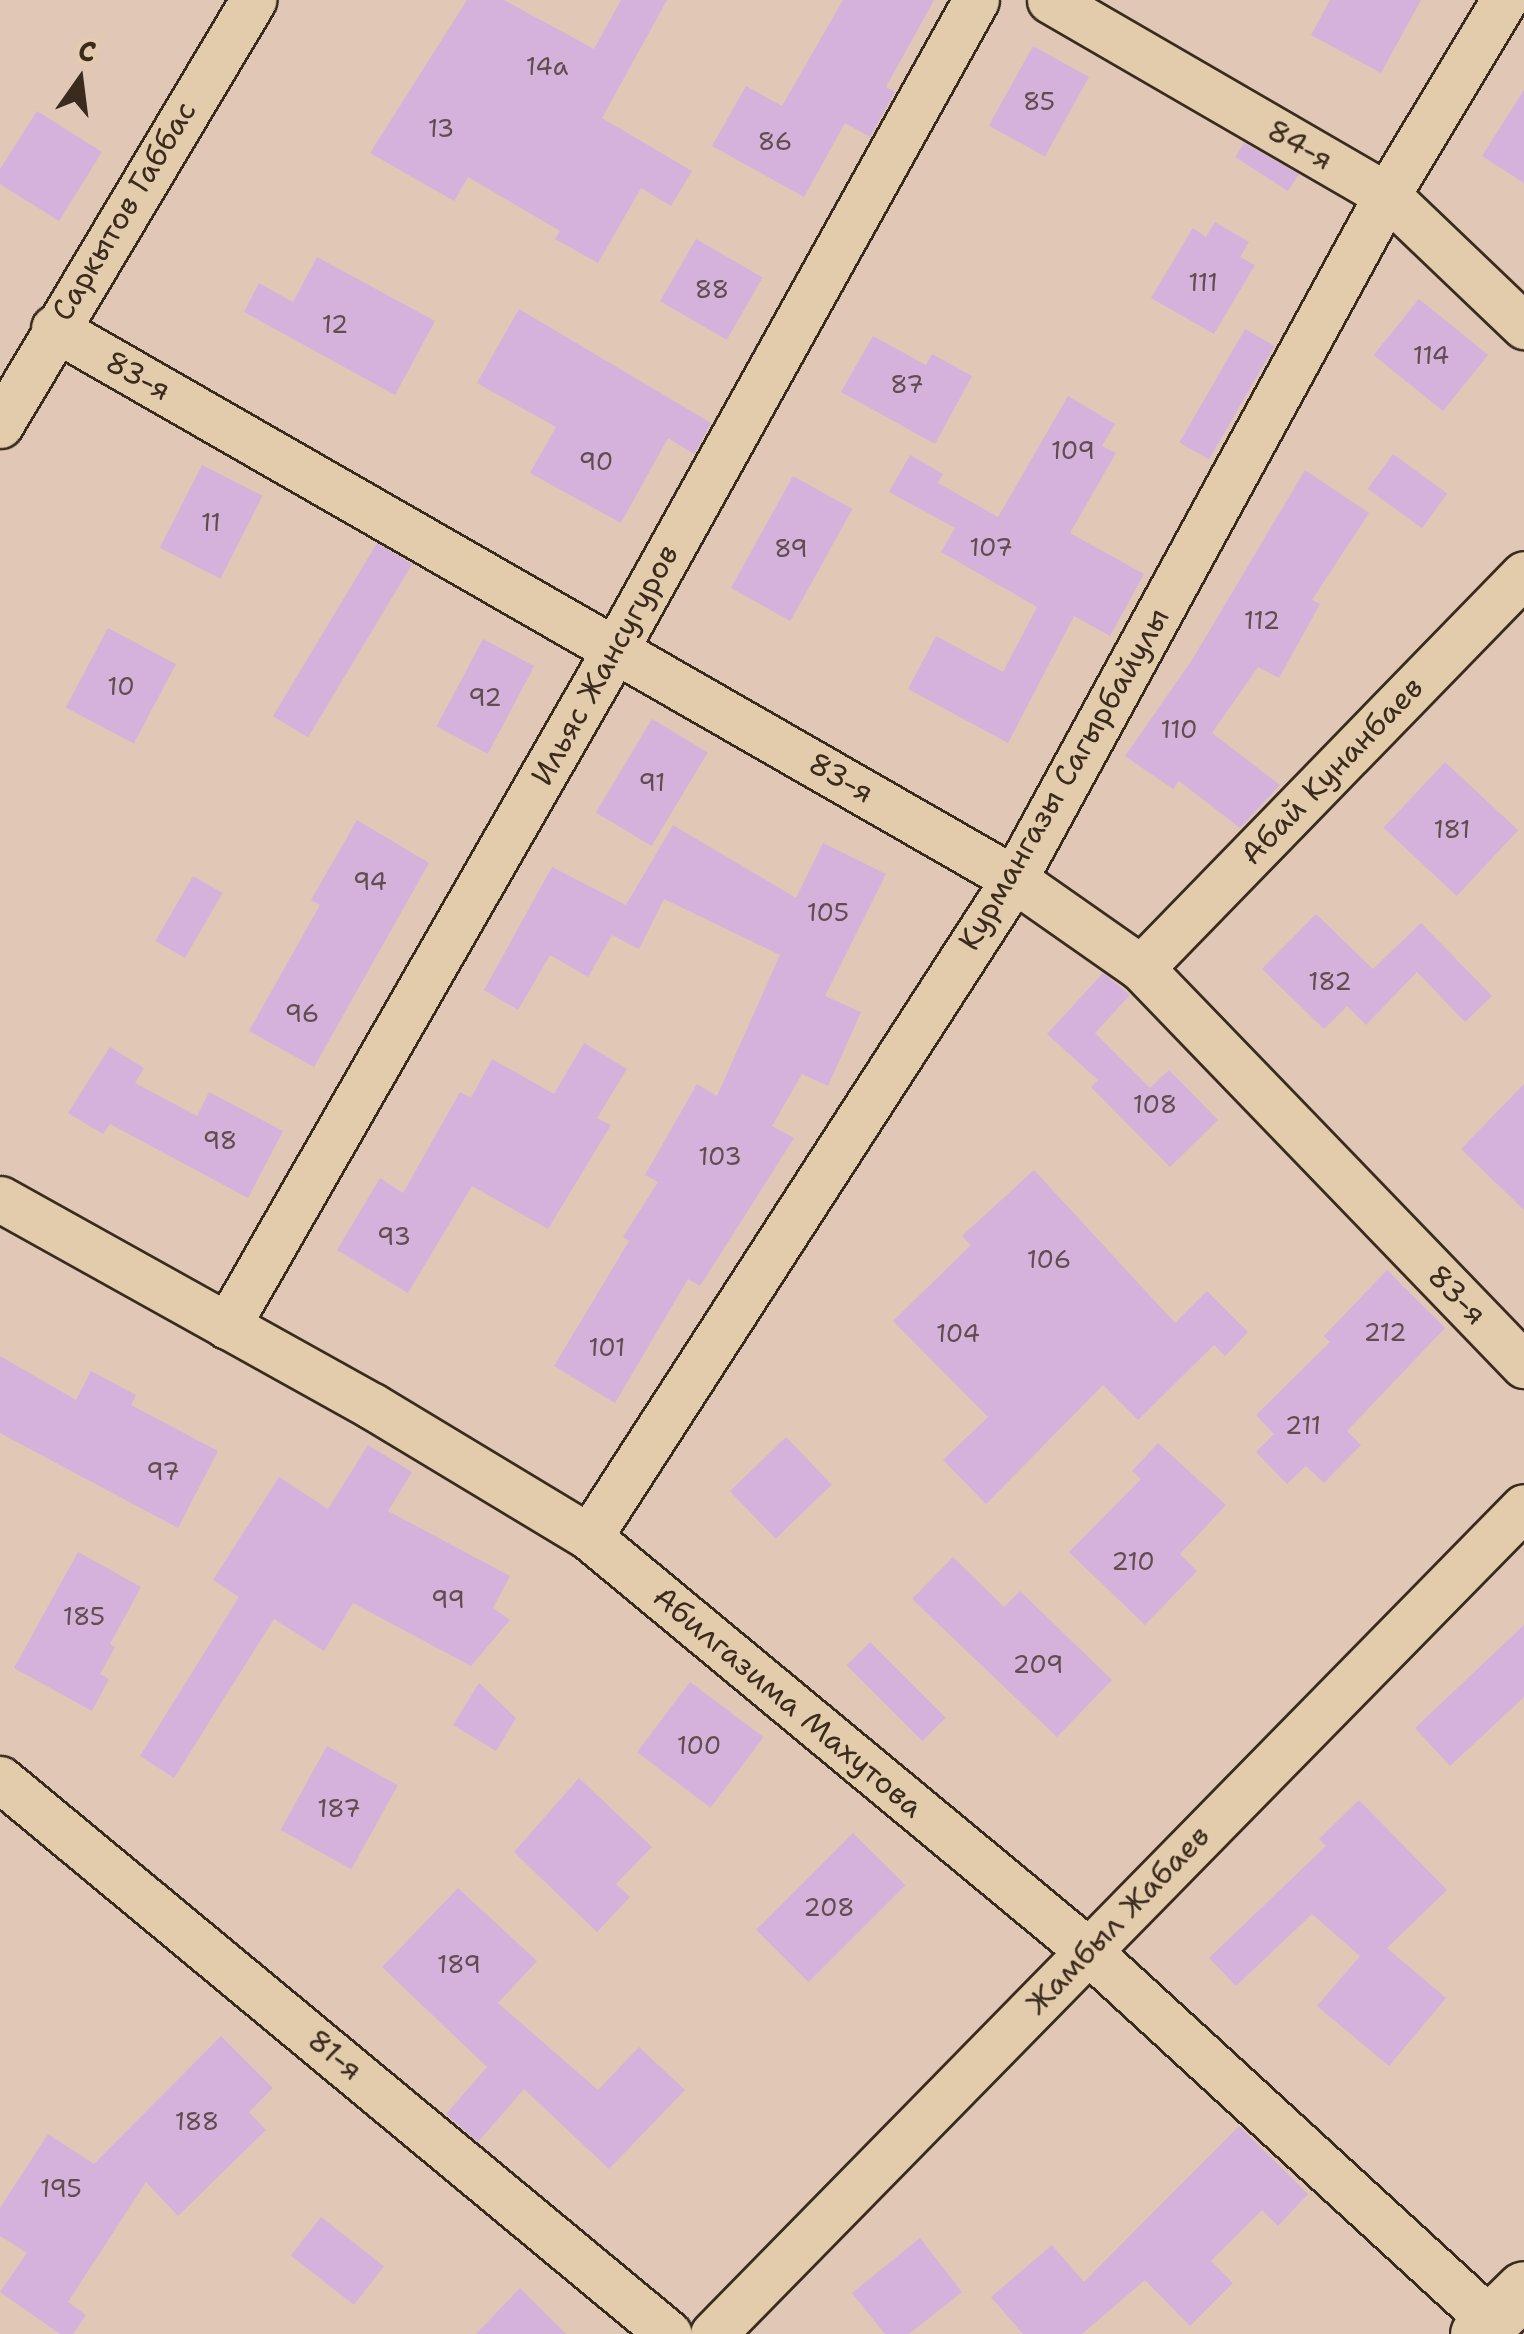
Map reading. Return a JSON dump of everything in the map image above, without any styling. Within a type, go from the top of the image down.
[{"type":"street","name":"Саркытов Габбас","points":[[0,426],[54,328],[252,0]]},
{"type":"street","name":"Ильяс Жансугуров","points":[[227,1326],[617,646],[976,0]]},
{"type":"street","name":"84-я","points":[[1050,0],[1387,196],[1524,326]]},
{"type":"street","name":"Курмангазы Сагырбайулы","points":[[589,1537],[1014,879],[1387,196],[1504,0]]},
{"type":"street","name":"83-я","points":[[54,328],[617,646],[1014,879],[1141,968],[1524,1365]]},
{"type":"street","name":"Абай Кунанбаев","points":[[1141,968],[1524,574]]},
{"type":"street","name":"Абилгазима Махутова","points":[[0,1199],[589,1537],[1087,1950],[1497,2315]]},
{"type":"street","name":"Жамбыл Жабаев","points":[[713,2334],[1524,1507]]},
{"type":"street","name":"81-я","points":[[0,1778],[669,2334]]},
{"type":"building","points":[[467,0],[504,0],[594,49],[621,0],[667,0],[602,118],[692,171],[671,206],[641,188],[598,263],[555,239],[560,231],[468,177],[454,201],[370,153]]},
{"type":"building","points":[[843,0],[934,0],[886,87],[895,92],[870,137],[845,123],[804,197],[712,146],[746,86],[782,106]]},
{"type":"building","points":[[1330,0],[1421,0],[1381,73],[1311,35]]},
{"type":"building","points":[[1033,46],[1089,77],[1045,157],[989,126]]},
{"type":"building","points":[[1524,90],[1524,183],[1482,156]]},
{"type":"building","points":[[37,111],[102,152],[59,221],[0,184],[0,169]]},
{"type":"building","points":[[1244,143],[1299,174],[1288,191],[1235,157]]},
{"type":"building","points":[[1215,222],[1249,242],[1240,257],[1255,265],[1214,334],[1151,298],[1193,228],[1206,237]]},
{"type":"building","points":[[696,239],[763,277],[727,340],[660,301]]},
{"type":"building","points":[[317,257],[435,321],[395,395],[244,312],[259,283],[293,302]]},
{"type":"building","points":[[1419,299],[1488,355],[1443,411],[1374,355]]},
{"type":"building","points":[[519,309],[711,423],[694,454],[668,438],[621,523],[530,473],[556,427],[477,383]]},
{"type":"building","points":[[1245,329],[1274,346],[1209,459],[1180,442]]},
{"type":"building","points":[[873,336],[926,365],[932,354],[972,376],[935,444],[841,392]]},
{"type":"building","points":[[1068,396],[1115,424],[1102,446],[1116,453],[1070,533],[1144,574],[1110,636],[1074,616],[1008,743],[908,689],[936,636],[1003,672],[1037,607],[941,552],[955,528],[889,492],[910,455],[943,474],[938,483],[998,517]]},
{"type":"building","points":[[1393,454],[1447,493],[1422,528],[1368,489]]},
{"type":"building","points":[[202,465],[263,496],[220,579],[160,548]]},
{"type":"building","points":[[1305,470],[1369,513],[1312,600],[1320,604],[1279,678],[1258,667],[1212,733],[1280,785],[1240,828],[1179,781],[1173,789],[1125,756],[1192,660]]},
{"type":"building","points":[[793,476],[852,509],[790,621],[731,588]]},
{"type":"building","points":[[377,543],[412,564],[308,737],[273,716]]},
{"type":"building","points":[[108,628],[176,664],[134,744],[66,707]]},
{"type":"building","points":[[483,639],[534,666],[488,754],[437,726]]},
{"type":"building","points":[[652,719],[708,752],[652,846],[596,812]]},
{"type":"building","points":[[1445,762],[1518,830],[1457,896],[1384,828]]},
{"type":"building","points":[[357,820],[429,863],[314,1067],[249,1031],[320,905],[311,900]]},
{"type":"building","points":[[673,825],[796,898],[823,843],[886,874],[825,996],[861,1012],[828,1086],[802,1074],[772,1126],[794,1138],[700,1286],[688,1279],[615,1403],[554,1366],[629,1241],[623,1237],[658,1182],[645,1175],[697,1084],[717,1096],[780,955],[664,899],[639,949],[612,935],[588,977],[550,955],[518,1010],[484,990],[552,867],[626,905]]},
{"type":"building","points":[[193,876],[222,893],[185,958],[156,941]]},
{"type":"building","points":[[1316,914],[1373,969],[1421,923],[1492,996],[1465,1022],[1417,972],[1366,1025],[1347,1006],[1324,1029],[1262,969]]},
{"type":"building","points":[[1103,973],[1130,995],[1095,1033],[1150,1088],[1169,1070],[1218,1120],[1170,1167],[1091,1087],[1098,1080],[1047,1034]]},
{"type":"building","points":[[584,1043],[627,1069],[597,1118],[611,1125],[548,1229],[472,1186],[408,1293],[337,1250],[380,1178],[403,1193],[460,1092],[471,1098],[492,1059],[554,1094]]},
{"type":"building","points":[[110,1047],[144,1068],[135,1083],[197,1116],[209,1092],[283,1131],[248,1198],[110,1124],[103,1134],[68,1113]]},
{"type":"building","points":[[1524,1084],[1524,1210],[1461,1149]]},
{"type":"building","points":[[1034,1170],[1175,1323],[1207,1291],[1248,1332],[1225,1356],[1214,1345],[1138,1420],[1103,1385],[986,1504],[943,1460],[988,1417],[893,1321],[971,1245],[962,1236]]},
{"type":"building","points":[[1387,1270],[1445,1328],[1347,1431],[1361,1445],[1324,1483],[1306,1466],[1287,1484],[1256,1452],[1274,1434],[1256,1415],[1330,1342],[1324,1336]]},
{"type":"building","points":[[0,1356],[76,1400],[91,1371],[136,1395],[131,1405],[218,1451],[178,1528],[0,1433]]},
{"type":"building","points":[[786,1437],[832,1484],[776,1539],[730,1491]]},
{"type":"building","points":[[1158,1443],[1226,1505],[1180,1554],[1197,1571],[1145,1625],[1069,1552],[1141,1479],[1132,1471]]},
{"type":"building","points":[[368,1445],[412,1472],[388,1511],[510,1576],[493,1608],[510,1620],[471,1666],[353,1603],[324,1651],[274,1619],[174,1778],[140,1756],[239,1597],[213,1580],[279,1477],[328,1509]]},
{"type":"building","points":[[78,1552],[141,1587],[110,1644],[115,1647],[100,1674],[109,1679],[92,1711],[14,1668]]},
{"type":"building","points":[[953,1557],[1004,1607],[1020,1591],[1112,1680],[1057,1737],[912,1599]]},
{"type":"building","points":[[1524,1625],[1524,1697],[1450,1766],[1415,1728]]},
{"type":"building","points":[[870,1642],[946,1718],[922,1741],[847,1665]]},
{"type":"building","points":[[690,1682],[763,1737],[711,1808],[637,1752]]},
{"type":"building","points":[[479,1683],[516,1718],[496,1751],[453,1725]]},
{"type":"building","points":[[327,1746],[398,1785],[351,1869],[280,1830]]},
{"type":"building","points":[[579,1778],[652,1847],[616,1884],[630,1897],[597,1932],[514,1852]]},
{"type":"building","points":[[1359,1800],[1447,1890],[1387,1948],[1446,1998],[1389,2066],[1317,2006],[1360,1956],[1312,1914],[1236,1986],[1209,1958],[1326,1846],[1319,1839]]},
{"type":"building","points":[[853,1833],[905,1885],[808,1982],[756,1930]]},
{"type":"building","points":[[458,1888],[537,1961],[498,2003],[598,2090],[639,2047],[685,2090],[609,2169],[524,2089],[478,2142],[446,2114],[487,2067],[382,1967]]},
{"type":"building","points":[[221,2036],[273,2088],[249,2112],[266,2130],[178,2216],[146,2182],[68,2302],[86,2315],[73,2334],[60,2334],[0,2292],[27,2253],[0,2236],[0,2208],[48,2134],[94,2164]]},
{"type":"building","points":[[1239,2126],[1308,2194],[1278,2226],[1262,2210],[1211,2261],[1233,2283],[1190,2326],[1145,2280],[1082,2334],[1023,2334],[991,2297],[1052,2245],[1084,2282]]},
{"type":"building","points":[[321,2217],[384,2266],[354,2305],[291,2256]]},
{"type":"building","points":[[920,2238],[962,2292],[909,2334],[885,2334],[852,2293]]},
{"type":"building","points":[[520,2288],[566,2334],[476,2334]]}]
